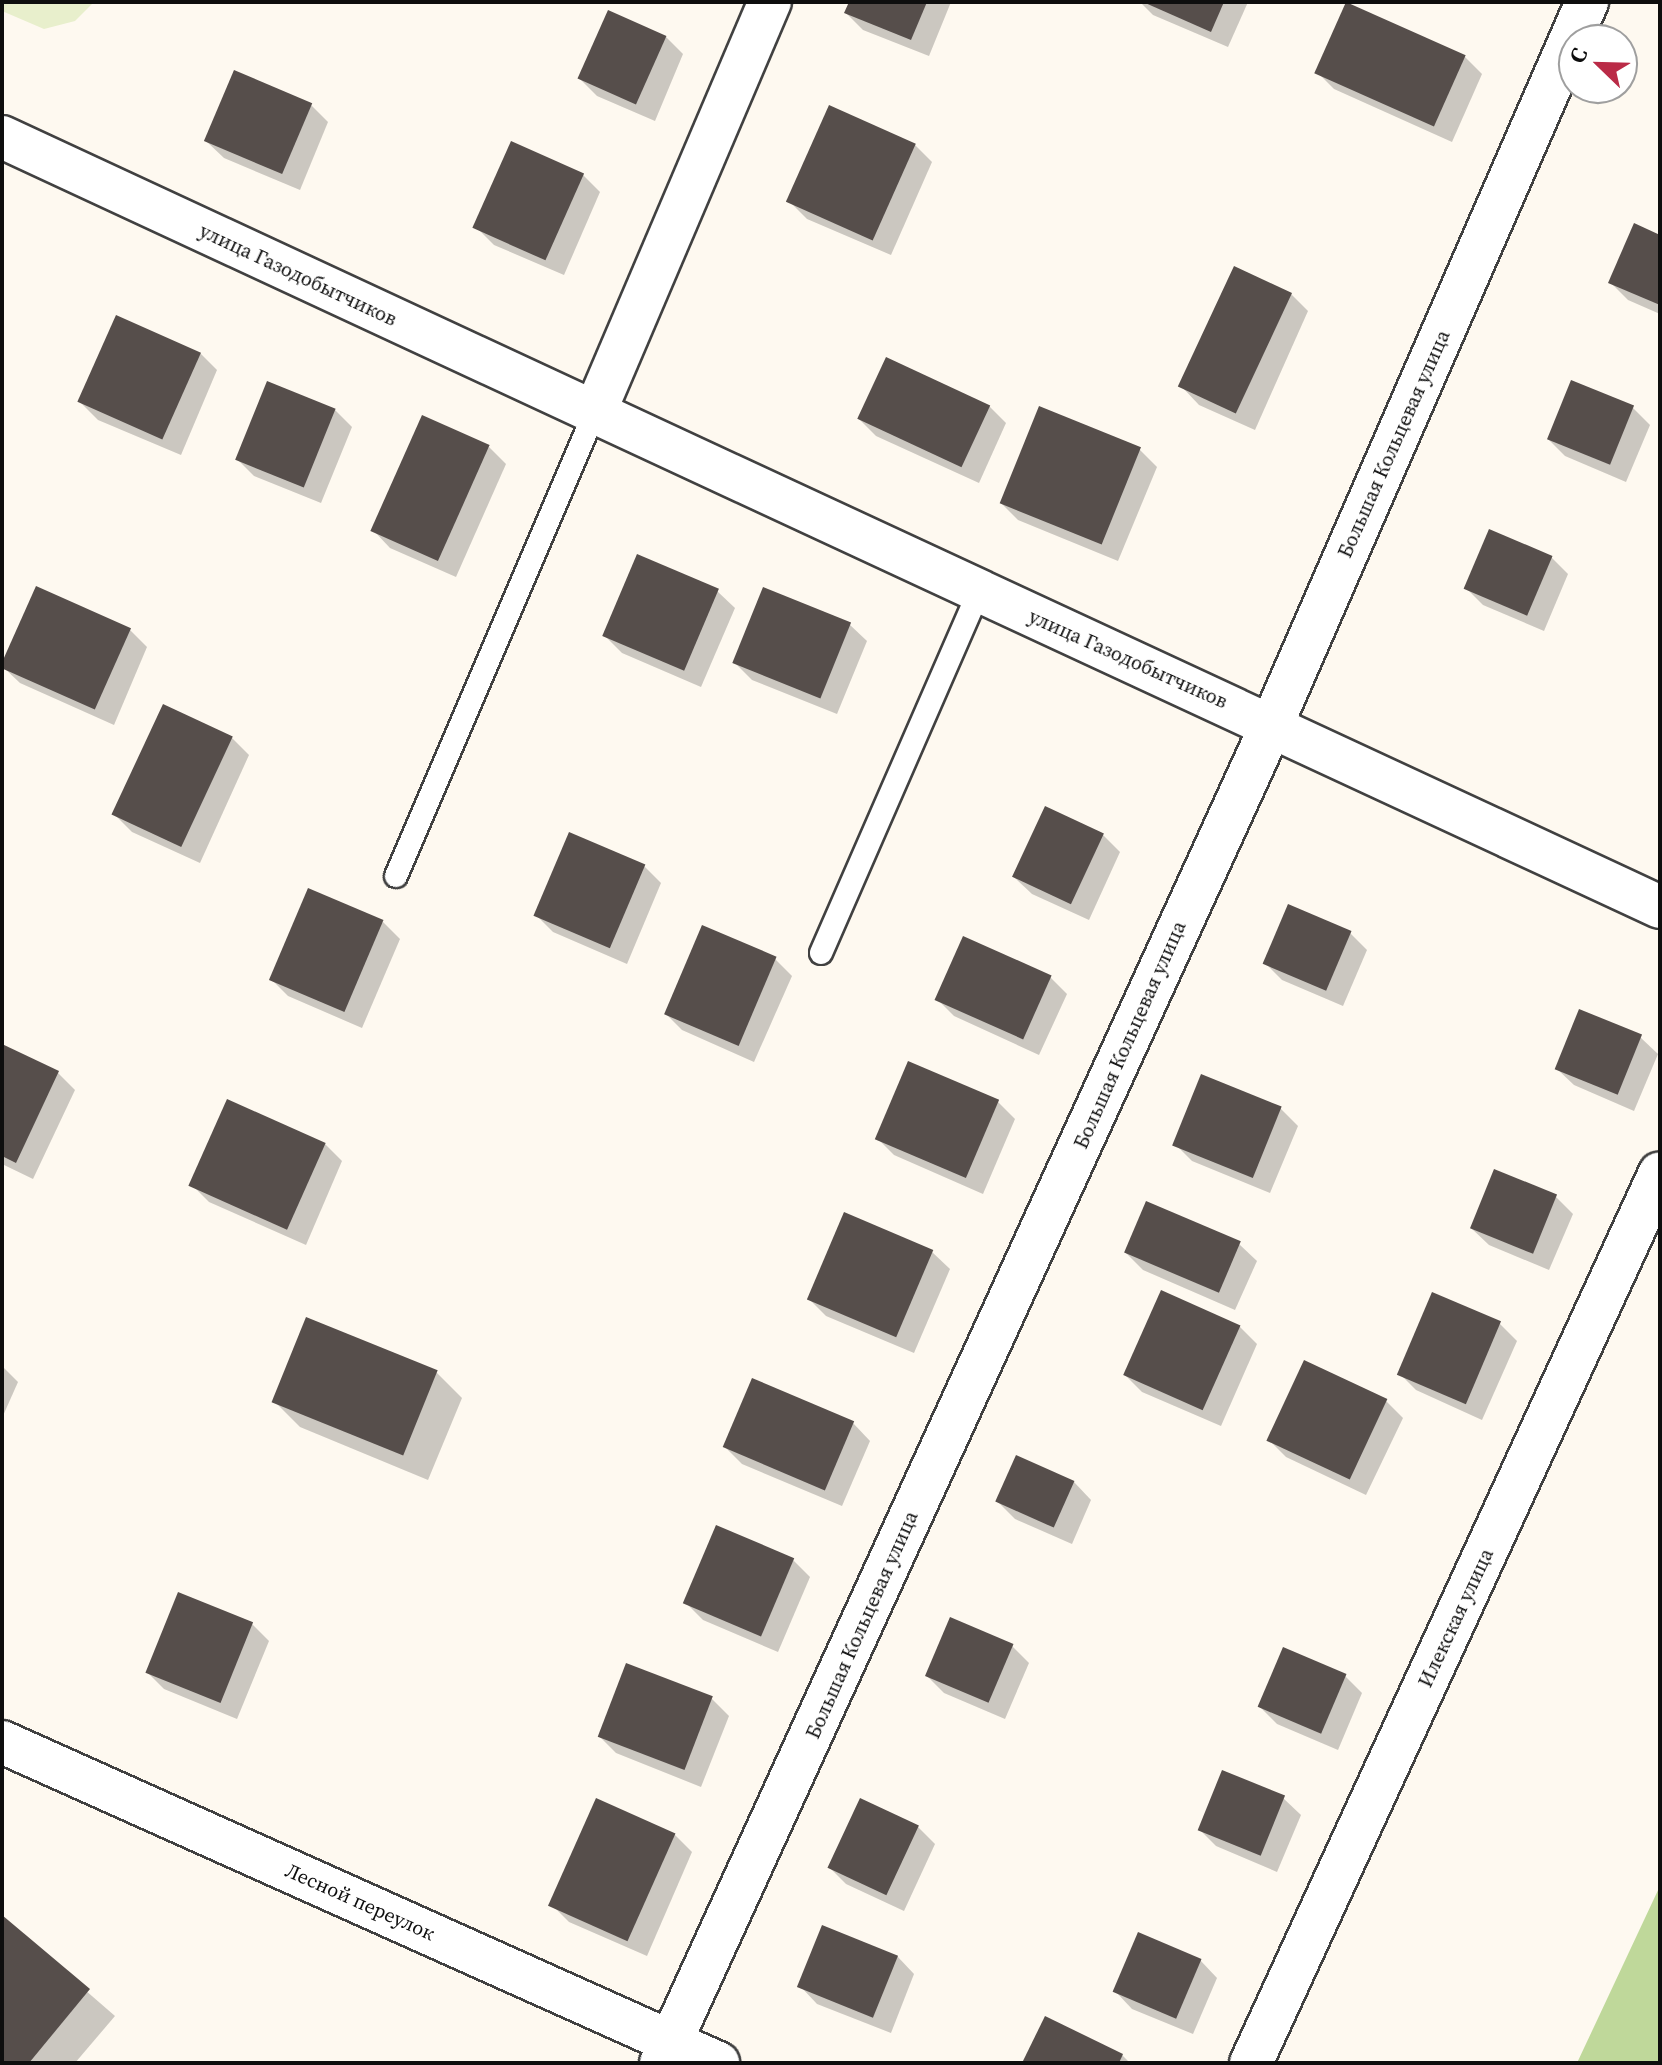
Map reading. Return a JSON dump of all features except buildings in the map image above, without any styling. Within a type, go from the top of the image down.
[{"type":"street","points":[[594,414],[770,2]]},
{"type":"street","name":"Большая Кольцевая улица","points":[[667,2052],[1272,724],[1587,2]]},
{"type":"street","name":"улица Газодобытчиков","points":[[2,137],[979,592],[1272,724],[1660,907]]},
{"type":"street","name":"Илекская улица","points":[[1251,2063],[1660,1173]]},
{"type":"street","name":"Лесной переулок","points":[[2,1742],[667,2052],[718,2063]]},
{"type":"lane","points":[[396,876],[594,414]]},
{"type":"lane","points":[[821,953],[979,592]]},
{"type":"green space","points":[[2,2],[94,2],[75,21],[44,29],[2,11]]},
{"type":"green space","points":[[1660,1886],[1660,2063],[1577,2063]]}]
